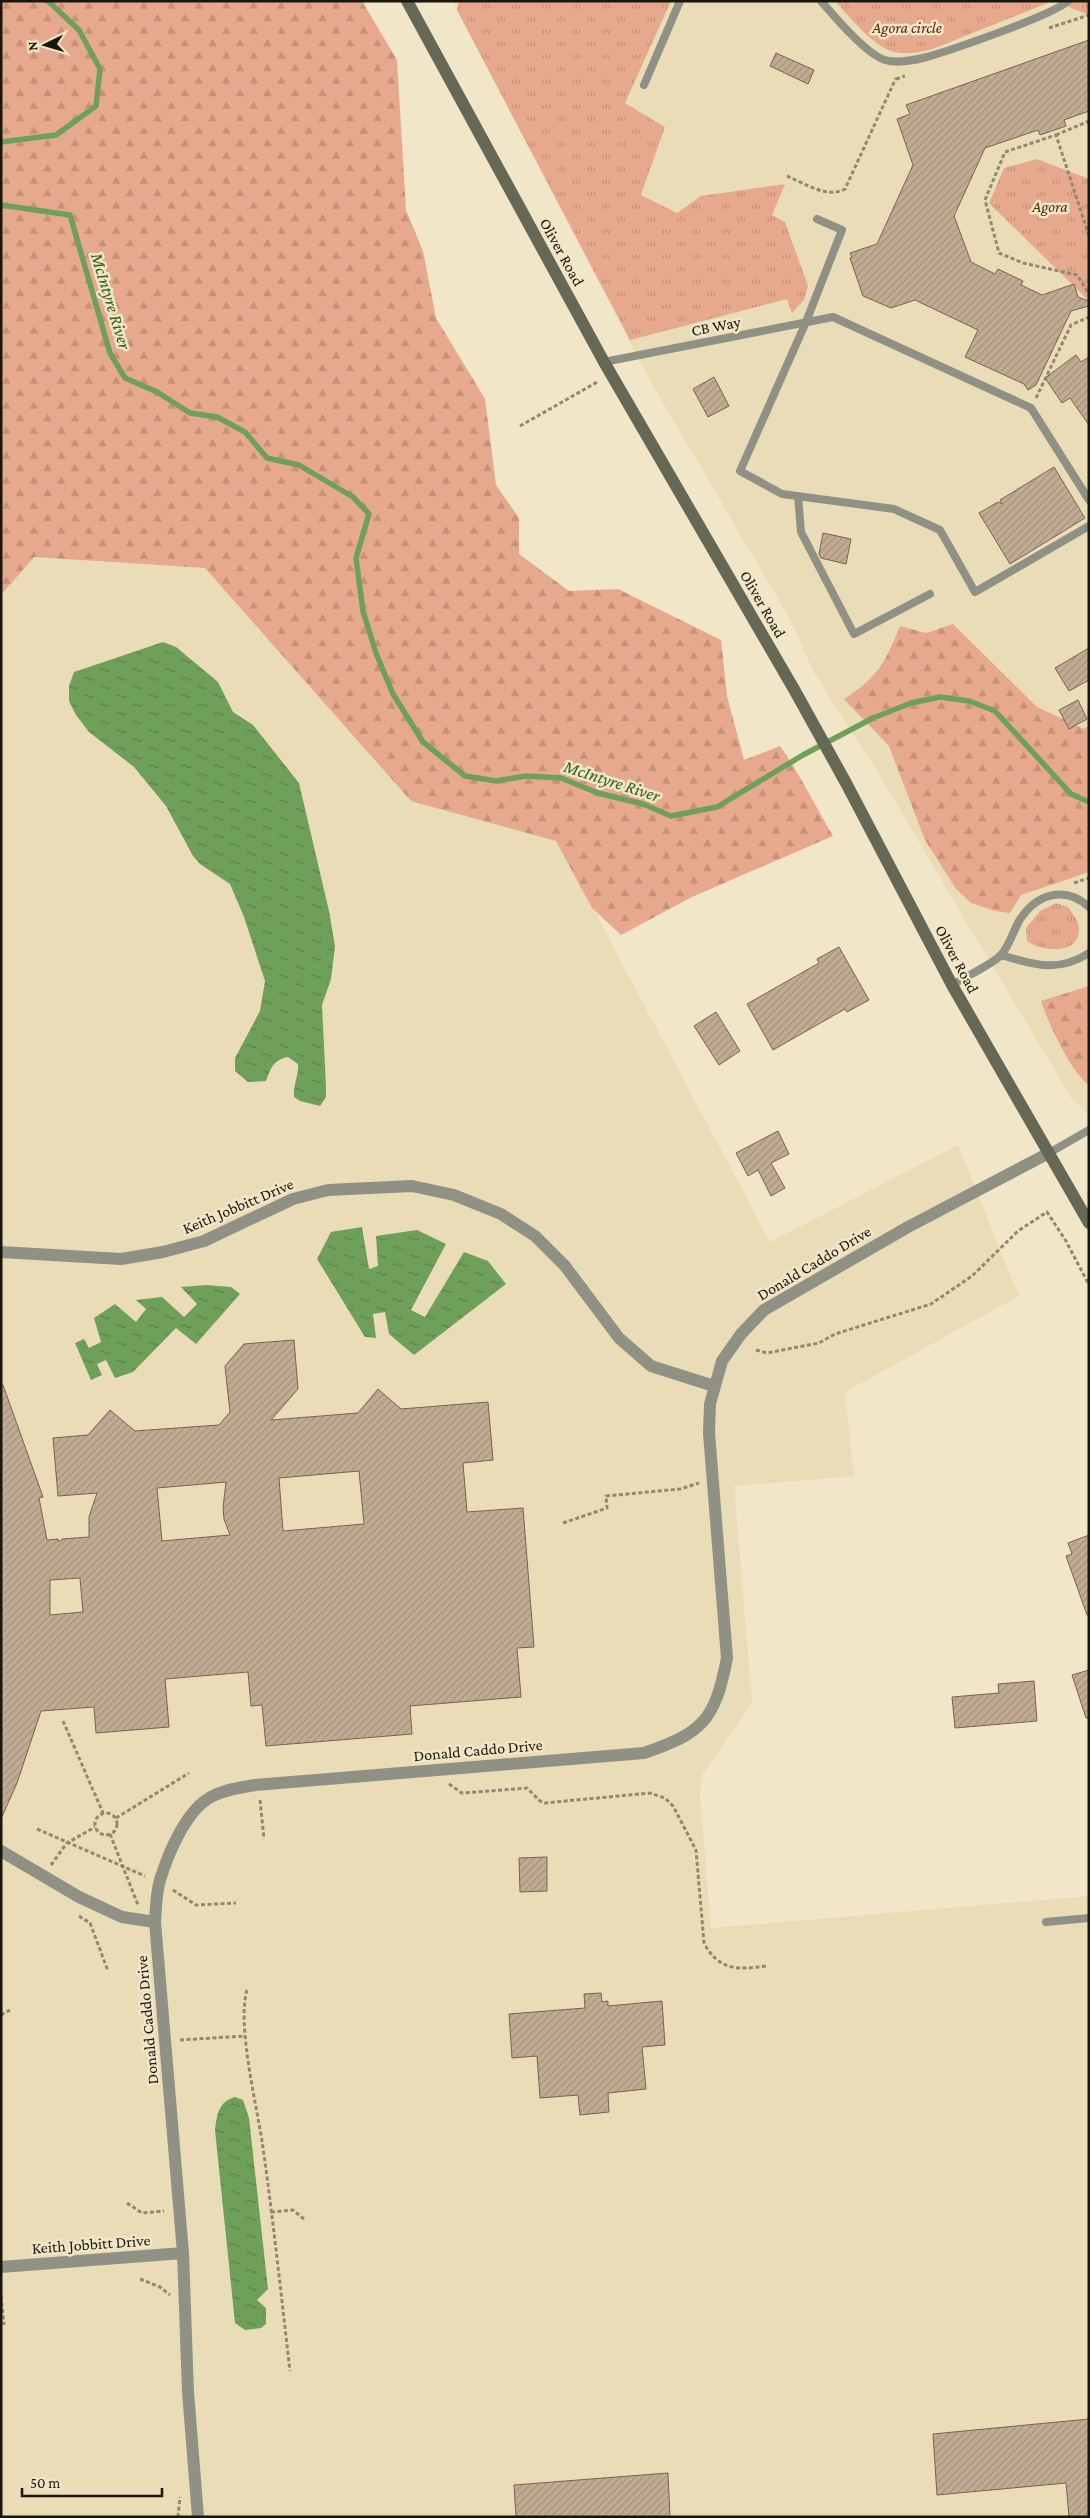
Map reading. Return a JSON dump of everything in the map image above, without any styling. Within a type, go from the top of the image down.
[{"type":"main road","name":"Oliver Road","points":[[410,2],[604,362],[846,783],[952,985],[1089,1223]]},
{"type":"street","name":"Donald Caddo Drive","points":[[198,2517],[188,2392],[182,2253],[165,2041],[149,1921],[159,1882],[175,1841],[193,1812],[209,1798],[225,1790],[259,1785],[644,1753],[678,1742],[698,1728],[714,1707],[721,1688],[727,1658],[709,1433],[710,1404],[722,1360],[741,1334],[764,1310],[908,1227],[1050,1153]]},
{"type":"street","name":"Keith Jobbitt Drive","points":[[1,1252],[121,1258],[163,1252],[204,1241],[302,1197],[328,1190],[412,1186],[454,1195],[501,1214],[535,1236],[565,1266],[619,1338],[651,1366],[714,1386]]},
{"type":"street","points":[[1,1851],[79,1897],[114,1913],[149,1921]]},
{"type":"street","name":"Keith Jobbitt Drive","points":[[1,2267],[182,2253]]},
{"type":"street","name":"Donald Caddo Drive","points":[[194,2517],[196,2502]]},
{"type":"lane","points":[[644,85],[680,1]]},
{"type":"lane","points":[[821,1],[874,54],[886,60],[904,61],[927,57],[1040,16],[1068,1]]},
{"type":"lane","points":[[817,219],[842,230],[806,322],[740,471],[782,494],[894,509],[940,530],[975,592],[1089,526]]},
{"type":"lane","name":"CB Way","points":[[604,362],[833,317],[1031,408]]},
{"type":"lane","points":[[1031,408],[1089,500]]},
{"type":"lane","points":[[798,496],[801,532],[854,634],[930,594]]},
{"type":"lane","points":[[952,985],[1001,956],[1020,920],[1034,903],[1056,893],[1067,896],[1089,907]]},
{"type":"lane","points":[[1001,956],[1028,964],[1052,967],[1071,963],[1089,953]]},
{"type":"lane","points":[[1050,1153],[1089,1130]]},
{"type":"lane","points":[[1046,1922],[1089,1918]]},
{"type":"path","points":[[787,176],[821,191],[840,192],[844,189],[904,61]]},
{"type":"path","points":[[1089,121],[1056,135],[1005,152],[986,200],[999,253],[1023,262],[1077,275],[1089,294]]},
{"type":"path","points":[[1056,135],[1089,236]]},
{"type":"path","points":[[1031,408],[1071,325],[1089,317]]},
{"type":"path","points":[[520,426],[611,374]]},
{"type":"path","points":[[756,1350],[767,1353],[819,1343],[835,1334],[931,1304],[972,1276],[1018,1231],[1047,1212],[1066,1241],[1089,1284]]},
{"type":"path","points":[[563,1523],[607,1508],[606,1496],[680,1489],[702,1482]]},
{"type":"path","points":[[63,1721],[103,1813]]},
{"type":"path","points":[[435,1770],[456,1791],[462,1793],[528,1788],[540,1801],[545,1803],[650,1793],[665,1798],[674,1806],[696,1850],[704,1943],[706,1947],[715,1958],[737,1970],[766,1966]]},
{"type":"path","points":[[116,1818],[189,1773]]},
{"type":"path","points":[[259,1785],[264,1839]]},
{"type":"path","points":[[103,1813],[110,1813],[116,1818],[116,1829],[110,1834],[102,1835],[95,1828],[95,1820],[103,1813]]},
{"type":"path","points":[[45,1876],[60,1850],[67,1843],[95,1828]]},
{"type":"path","points":[[37,1829],[159,1882],[196,1905],[236,1903]]},
{"type":"path","points":[[110,1834],[149,1921]]},
{"type":"path","points":[[78,1915],[90,1923],[108,1971]]},
{"type":"path","points":[[247,1990],[243,2004],[245,2036],[290,2371]]},
{"type":"path","points":[[1,2015],[10,2010]]},
{"type":"path","points":[[165,2041],[245,2036]]},
{"type":"path","points":[[127,2203],[142,2213],[170,2210]]},
{"type":"path","points":[[270,2212],[292,2210],[304,2219]]},
{"type":"path","points":[[1,2296],[4,2325]]},
{"type":"shaded area","points":[[452,1],[1089,1],[1089,1115],[1071,1098],[875,768],[813,671],[791,621],[648,377]]},
{"type":"shaded area","points":[[33,557],[205,568],[411,800],[557,841],[770,1242],[958,1145],[1019,1296],[845,1392],[854,1476],[734,1486],[752,1703],[702,1775],[700,1793],[711,1928],[1089,1896],[1089,2517],[1,2517],[1,595]]},
{"type":"green space","points":[[1,1],[362,1],[397,60],[406,210],[423,251],[436,318],[485,399],[496,485],[519,518],[519,554],[569,591],[618,589],[721,640],[727,696],[744,760],[780,746],[833,836],[692,897],[621,935],[592,908],[556,841],[411,801],[205,568],[34,557],[1,595]]},
{"type":"green space","points":[[459,1],[671,1],[625,103],[665,127],[641,195],[677,213],[701,196],[785,184],[772,215],[785,222],[808,286],[804,300],[792,313],[787,299],[630,340],[457,10]]},
{"type":"green space","name":"Agora circle","points":[[835,1],[1053,1],[930,50],[903,53],[894,52],[869,37]]},
{"type":"green space","points":[[1053,1],[1089,1],[1089,15]]},
{"type":"green space","name":"Agora","points":[[1037,159],[1089,179],[1089,301],[989,203],[1004,168]]},
{"type":"green space","points":[[953,624],[1037,707],[1084,729],[1089,726],[1089,872],[1021,895],[1010,913],[995,911],[971,903],[956,889],[925,840],[889,746],[844,699],[873,676],[885,660],[900,626],[926,633]]},
{"type":"green space","points":[[1056,903],[1068,907],[1076,918],[1079,928],[1077,939],[1072,945],[1057,949],[1040,947],[1027,941],[1026,928],[1040,911]]},
{"type":"green space","points":[[1089,986],[1089,1085],[1082,1079],[1068,1059],[1054,1033],[1041,1001]]},
{"type":"water","points":[[163,642],[176,647],[218,682],[233,712],[253,725],[299,783],[329,911],[335,946],[331,979],[322,1005],[326,1097],[320,1106],[300,1101],[294,1097],[298,1064],[288,1057],[276,1062],[271,1068],[266,1081],[248,1082],[235,1071],[235,1058],[260,1011],[265,981],[244,917],[230,884],[200,864],[193,856],[166,806],[134,767],[89,732],[76,715],[69,701],[69,686],[74,672]]},
{"type":"water","points":[[362,1227],[369,1269],[378,1266],[376,1236],[417,1230],[446,1244],[411,1310],[425,1317],[464,1252],[488,1261],[506,1284],[414,1355],[389,1334],[385,1312],[373,1314],[376,1338],[365,1337],[317,1259],[331,1232]]},
{"type":"water","points":[[206,1285],[231,1287],[240,1294],[196,1344],[176,1328],[133,1372],[115,1378],[106,1360],[97,1364],[102,1375],[91,1380],[75,1343],[84,1339],[89,1348],[101,1342],[94,1318],[115,1304],[136,1322],[146,1309],[136,1300],[162,1297],[184,1317],[197,1304],[181,1287]]},
{"type":"water","points":[[235,2097],[243,2100],[249,2118],[268,2289],[257,2300],[266,2308],[266,2324],[261,2328],[245,2330],[235,2323],[215,2130],[219,2110],[225,2102]]},
{"type":"building","points":[[1089,40],[1089,111],[1064,120],[1066,126],[1040,135],[1038,130],[985,148],[954,216],[971,262],[995,274],[998,269],[1023,281],[1021,285],[1042,295],[1074,284],[1078,297],[1089,301],[1089,306],[1071,311],[1036,385],[1028,390],[1024,384],[965,357],[978,330],[915,300],[891,308],[863,296],[850,253],[877,244],[913,165],[897,119],[910,114],[906,105]]},
{"type":"building","points":[[776,53],[814,70],[808,84],[770,66]]},
{"type":"building","points":[[1076,355],[1081,362],[1089,357],[1089,425],[1070,398],[1062,403],[1045,378]]},
{"type":"building","points":[[714,377],[729,406],[708,417],[693,389]]},
{"type":"building","points":[[1054,467],[1085,518],[1010,564],[979,513],[998,502],[1002,504],[1000,500]]},
{"type":"building","points":[[823,533],[851,539],[846,564],[821,558],[819,554]]},
{"type":"building","points":[[1089,648],[1089,680],[1069,691],[1055,668]]},
{"type":"building","points":[[1078,700],[1087,719],[1069,729],[1059,710]]},
{"type":"building","points":[[839,947],[869,1000],[847,1012],[845,1009],[773,1050],[747,1004],[819,963],[817,959]]},
{"type":"building","points":[[716,1012],[740,1051],[719,1065],[694,1026]]},
{"type":"building","points":[[778,1131],[789,1154],[771,1163],[785,1188],[771,1196],[758,1170],[748,1176],[736,1153]]},
{"type":"building","points":[[294,1340],[298,1389],[271,1420],[358,1413],[378,1389],[401,1409],[488,1402],[493,1460],[463,1463],[467,1512],[523,1508],[534,1647],[517,1648],[521,1697],[410,1706],[412,1734],[266,1746],[262,1705],[251,1706],[248,1672],[165,1679],[169,1727],[96,1733],[94,1707],[41,1711],[17,1783],[1,1819],[1,1385],[3,1385],[43,1497],[39,1498],[47,1540],[58,1539],[59,1542],[62,1539],[89,1537],[89,1517],[97,1493],[58,1496],[53,1438],[88,1435],[110,1410],[135,1431],[219,1425],[230,1412],[225,1366],[244,1344]],"holes":[[[359,1471],[364,1524],[283,1531],[279,1478]],[[226,1482],[223,1508],[224,1519],[230,1535],[162,1541],[157,1488]],[[80,1578],[83,1612],[50,1615],[50,1580]]]},
{"type":"building","points":[[1089,1535],[1089,1615],[1087,1615],[1066,1556],[1072,1554],[1068,1543]]},
{"type":"building","points":[[1089,1670],[1089,1718],[1086,1718],[1072,1675]]},
{"type":"building","points":[[1034,1681],[1037,1721],[955,1728],[952,1697],[999,1693],[998,1684]]},
{"type":"building","points":[[547,1857],[547,1891],[520,1892],[519,1858]]},
{"type":"building","points":[[601,1993],[602,2002],[608,2001],[608,2006],[662,2001],[665,2045],[642,2047],[646,2089],[608,2093],[609,2112],[580,2115],[578,2095],[540,2098],[537,2056],[512,2058],[509,2014],[585,2008],[584,1994]]},
{"type":"building","points":[[1089,2419],[1089,2517],[1069,2517],[1066,2483],[937,2495],[933,2434]]},
{"type":"building","points":[[668,2473],[670,2517],[516,2517],[514,2485]]},
{"type":"waterway","name":"McIntyre River","points":[[1,142],[56,135],[96,106],[100,69],[79,30],[48,1]]},
{"type":"waterway","name":"McIntyre River","points":[[1,205],[70,215],[110,353],[125,378],[157,392],[190,413],[217,417],[245,432],[267,458],[299,465],[353,497],[369,514],[356,558],[363,611],[376,653],[393,694],[423,742],[465,776],[496,781],[526,776],[561,778],[598,793],[643,804],[671,816],[717,807],[803,755],[873,718],[911,703],[940,697],[969,701],[995,711],[1071,794],[1089,802]]}]
